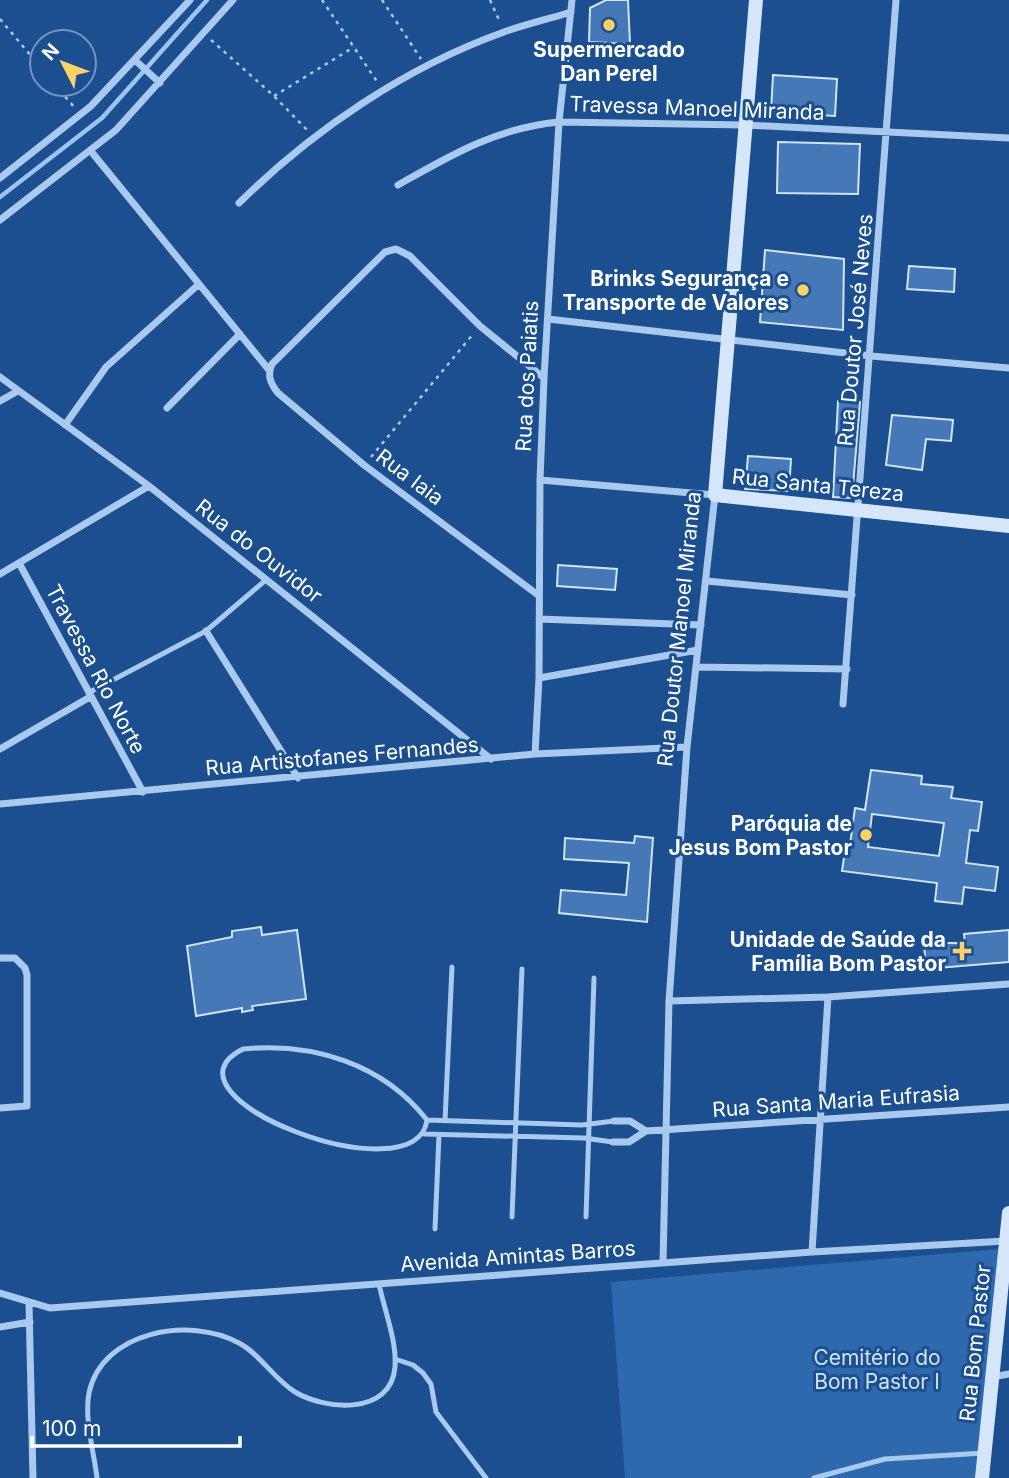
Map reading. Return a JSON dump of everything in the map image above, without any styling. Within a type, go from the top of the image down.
[{"type":"street","points":[[0,178],[80,115],[138,62],[190,0]]},
{"type":"street","points":[[0,220],[116,130],[233,0]]},
{"type":"street","name":"Rua dos Paiatis","points":[[535,754],[540,678],[538,595],[544,378],[559,122],[572,0]]},
{"type":"street","name":"Rua Doutor Manoel Miranda","points":[[663,1263],[668,1001],[687,747],[715,495],[756,0]]},
{"type":"street","name":"Rua Doutor José Neves","points":[[843,704],[848,669],[896,0]]},
{"type":"street","points":[[239,203],[281,162],[314,138],[426,67],[504,32],[571,12]]},
{"type":"street","points":[[138,62],[158,81]]},
{"type":"street","name":"Travessa Manoel Miranda","points":[[398,186],[494,134],[533,124],[559,122],[745,125],[1009,138]]},
{"type":"street","points":[[90,150],[269,370],[272,363],[385,252],[396,249],[410,256],[480,326],[544,378]]},
{"type":"street","points":[[65,425],[106,367],[198,285]]},
{"type":"street","points":[[548,319],[871,356],[1009,368]]},
{"type":"street","points":[[167,408],[240,334]]},
{"type":"street","name":"Rua Iaia","points":[[269,370],[269,379],[278,393],[364,465],[538,595]]},
{"type":"street","name":"Rua do Ouvidor","points":[[0,377],[149,486],[491,759]]},
{"type":"street","points":[[0,401],[18,391]]},
{"type":"street","name":"Rua Santa Tereza","points":[[540,480],[858,509],[1009,526]]},
{"type":"street","points":[[0,574],[149,486]]},
{"type":"street","name":"Travessa Rio Norte","points":[[19,563],[143,792]]},
{"type":"street","points":[[707,581],[852,595]]},
{"type":"street","points":[[539,619],[701,625]]},
{"type":"street","points":[[206,631],[298,778]]},
{"type":"street","points":[[540,678],[698,650]]},
{"type":"street","points":[[696,667],[848,669]]},
{"type":"street","points":[[0,749],[89,695]]},
{"type":"street","name":"Rua Artistofanes Fernandes","points":[[0,804],[535,754],[687,747]]},
{"type":"street","points":[[0,958],[15,958],[25,968],[27,975],[27,1106],[0,1108]]},
{"type":"street","points":[[668,1001],[828,997],[1009,984]]},
{"type":"street","points":[[812,1252],[828,997]]},
{"type":"street","name":"Rua Santa Maria Eufrasia","points":[[646,1131],[665,1132],[820,1118],[1009,1107]]},
{"type":"street","points":[[613,1142],[629,1142],[646,1131],[635,1123],[614,1121]]},
{"type":"street","name":"Rua Bom Pastor","points":[[982,1478],[991,1377],[1004,1295],[1009,1216]]},
{"type":"street","name":"Avenida Amintas Barros","points":[[0,1293],[29,1304],[50,1308],[812,1252],[1008,1241]]},
{"type":"street","points":[[29,1304],[33,1478]]},
{"type":"street","points":[[0,1327],[30,1322]]},
{"type":"street","points":[[991,1377],[1009,1374]]},
{"type":"lane","points":[[89,695],[206,631],[267,579]]},
{"type":"lane","points":[[445,1121],[452,967]]},
{"type":"lane","points":[[512,1217],[522,969]]},
{"type":"lane","points":[[586,1217],[594,978]]},
{"type":"lane","points":[[613,1142],[424,1134],[411,1144],[390,1148],[340,1144],[311,1138],[260,1115],[228,1092],[221,1074],[222,1065],[230,1055],[243,1049],[294,1049],[323,1053],[347,1061],[387,1082],[404,1094],[426,1120],[589,1124],[614,1121]]},
{"type":"lane","points":[[424,1134],[426,1120]]},
{"type":"lane","points":[[435,1229],[439,1135]]},
{"type":"lane","points":[[97,1478],[89,1394],[105,1362],[132,1340],[150,1334],[218,1334],[242,1344],[293,1391],[313,1402],[359,1405],[371,1401],[390,1382],[395,1359],[379,1284]]},
{"type":"lane","points":[[395,1359],[414,1365],[423,1373],[431,1384],[436,1412],[486,1478]]},
{"type":"lane","points":[[814,1478],[885,1460],[984,1453]]},
{"type":"path","points":[[322,0],[383,92]]},
{"type":"path","points":[[382,0],[426,67]]},
{"type":"path","points":[[490,0],[504,32]]},
{"type":"path","points":[[0,19],[28,52]]},
{"type":"path","points":[[203,33],[274,96],[314,138]]},
{"type":"path","points":[[274,96],[354,47]]},
{"type":"path","points":[[66,98],[80,115]]},
{"type":"path","points":[[364,465],[480,326]]},
{"type":"green space","name":"Cemitério do Bom Pastor I","points":[[1000,1249],[975,1478],[625,1478],[611,1282]]},
{"type":"building","name":"Supermercado Dan Perel","points":[[606,0],[628,0],[630,44],[589,42],[590,8]]},
{"type":"building","points":[[773,75],[837,79],[835,116],[771,112]]},
{"type":"building","points":[[778,142],[860,144],[858,194],[777,193]]},
{"type":"building","name":"Brinks Segurança e Transporte de Valores","points":[[765,250],[844,259],[843,330],[760,322]]},
{"type":"building","points":[[909,266],[955,269],[954,292],[907,289]]},
{"type":"building","points":[[838,401],[860,402],[852,498],[833,497]]},
{"type":"building","points":[[892,415],[953,420],[951,441],[926,439],[922,470],[886,465]]},
{"type":"building","points":[[748,456],[791,459],[789,491],[745,489]]},
{"type":"building","points":[[558,565],[617,569],[615,590],[557,586]]},
{"type":"building","points":[[871,770],[922,776],[921,784],[953,787],[951,798],[982,802],[978,831],[970,830],[966,863],[998,867],[995,891],[964,887],[962,904],[935,901],[937,883],[842,871],[845,851],[849,852],[855,808],[865,810]],"holes":[[[872,814],[944,823],[939,856],[868,847]]]},
{"type":"building","points":[[635,836],[653,838],[647,922],[559,913],[561,890],[626,895],[629,863],[564,859],[565,838],[634,843]]},
{"type":"building","points":[[261,927],[262,935],[297,930],[306,999],[252,1006],[253,1010],[242,1012],[242,1008],[196,1016],[187,946],[232,937],[232,931]]},
{"type":"building","name":"Unidade de Saúde da Família Bom Pastor","points":[[1009,930],[1009,962],[926,969],[924,943],[965,943],[964,934]]},
{"type":"waterway","points":[[0,197],[102,118],[207,0]]},
{"type":"place","name":"Supermercado Dan Perel","points":[[609,25]]},
{"type":"place","name":"Brinks Segurança e Transporte de Valores","points":[[803,290]]},
{"type":"place","name":"Paróquia de Jesus Bom Pastor","points":[[866,835]]},
{"type":"place","name":"Unidade de Saúde da Família Bom Pastor","points":[[962,951]]}]
